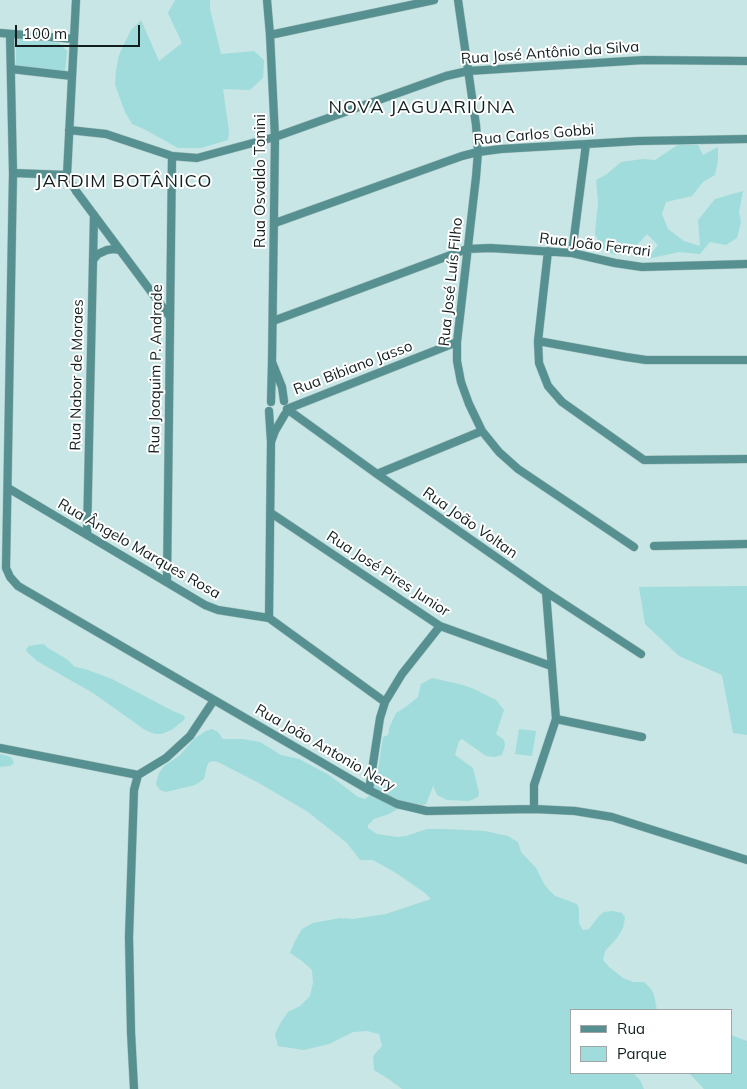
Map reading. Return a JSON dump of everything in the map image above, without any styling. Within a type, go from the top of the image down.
[{"type":"street","points":[[76,0],[67,175],[76,191],[170,317]]},
{"type":"street","name":"Rua Osvaldo Tonini","points":[[267,0],[275,136],[273,321],[271,402],[269,408],[271,442],[270,618]]},
{"type":"street","points":[[270,35],[434,0]]},
{"type":"street","name":"Rua José Luís Filho","points":[[458,0],[478,152],[457,342],[457,361],[461,382],[482,431],[499,452],[518,469],[634,547]]},
{"type":"street","points":[[0,33],[74,39]]},
{"type":"street","points":[[8,488],[14,173],[10,34]]},
{"type":"street","name":"Rua José Antônio da Silva","points":[[70,130],[106,134],[172,156],[197,158],[275,136],[446,76],[468,71],[644,60],[747,61]]},
{"type":"street","points":[[11,68],[72,76]]},
{"type":"street","name":"Rua Carlos Gobbi","points":[[275,223],[462,156],[478,152],[638,141],[747,139]]},
{"type":"street","points":[[572,253],[586,144]]},
{"type":"street","name":"Rua Joaquim P. Andrade","points":[[167,582],[172,156]]},
{"type":"street","points":[[14,173],[67,175]]},
{"type":"street","name":"Rua Nabor de Moraes","points":[[87,535],[94,215]]},
{"type":"street","name":"Rua João Ferrari","points":[[273,321],[467,250],[490,248],[572,253],[642,267],[747,264]]},
{"type":"street","points":[[93,260],[98,254],[107,250],[120,250]]},
{"type":"street","points":[[548,251],[538,341],[539,363],[548,386],[562,402],[644,460],[747,459]]},
{"type":"street","points":[[538,341],[646,360],[747,360]]},
{"type":"street","name":"Rua Bibiano Jasso","points":[[286,412],[457,342]]},
{"type":"street","name":"Rua Osvaldo Tonini","points":[[271,442],[286,412],[287,406],[272,362]]},
{"type":"street","points":[[271,402],[276,398],[284,401]]},
{"type":"street","points":[[269,411],[276,417],[286,412]]},
{"type":"street","name":"Rua João Voltan","points":[[286,412],[546,592],[641,654]]},
{"type":"street","points":[[377,474],[482,431]]},
{"type":"street","name":"Rua Ângelo Marques Rosa","points":[[8,488],[205,606],[218,610],[270,618],[385,702]]},
{"type":"street","name":"Rua João Antonio Nery","points":[[8,488],[6,568],[10,577],[18,586],[369,790],[397,804],[427,811],[575,811],[612,817],[747,860]]},
{"type":"street","name":"Rua José Pires Junior","points":[[271,513],[440,626],[551,666]]},
{"type":"street","points":[[654,546],[747,544]]},
{"type":"street","points":[[534,810],[534,785],[556,719],[546,592]]},
{"type":"street","points":[[369,790],[380,718],[385,702],[402,674],[440,626]]},
{"type":"street","points":[[0,748],[138,775],[166,758],[190,736],[214,700]]},
{"type":"street","points":[[556,719],[642,737]]},
{"type":"street","points":[[134,1089],[130,937],[134,790],[138,775]]},
{"type":"green space","points":[[175,0],[210,0],[210,9],[221,54],[254,51],[264,60],[263,78],[250,90],[223,89],[229,131],[228,140],[201,148],[178,148],[132,124],[125,112],[115,85],[119,55],[131,30],[141,20],[159,61],[182,43],[168,13]]},
{"type":"green space","points":[[16,37],[59,43],[67,51],[65,72],[16,67]]},
{"type":"green space","points":[[679,144],[698,145],[703,155],[718,147],[718,160],[715,175],[703,182],[692,196],[666,202],[662,214],[668,229],[684,241],[700,246],[698,220],[715,199],[743,191],[739,212],[741,222],[737,238],[726,245],[710,242],[700,254],[679,252],[647,259],[658,245],[647,234],[628,255],[615,255],[602,248],[595,234],[598,202],[596,180],[607,174],[621,162],[643,159],[655,160]]},
{"type":"green space","points":[[747,586],[747,735],[733,733],[722,675],[679,656],[645,624],[639,587]]},
{"type":"green space","points":[[42,644],[68,660],[75,667],[112,679],[183,715],[185,717],[184,720],[173,729],[162,734],[155,734],[145,730],[93,693],[37,661],[27,652],[26,649],[29,646]]},
{"type":"green space","points":[[432,678],[472,688],[496,700],[504,710],[496,734],[504,740],[505,745],[502,755],[486,756],[462,739],[459,741],[455,755],[473,768],[479,793],[478,797],[469,801],[447,800],[437,795],[433,786],[426,804],[406,804],[389,814],[374,819],[368,825],[368,828],[377,834],[397,837],[427,829],[485,831],[508,836],[518,842],[521,852],[536,868],[544,884],[555,896],[577,904],[579,923],[583,930],[589,929],[604,912],[622,913],[625,918],[623,928],[605,951],[603,960],[623,978],[633,982],[644,982],[654,995],[657,1009],[570,1009],[570,1074],[634,1074],[640,1080],[644,1089],[402,1089],[374,1070],[373,1056],[382,1046],[379,1034],[367,1031],[353,1032],[329,1044],[304,1050],[278,1046],[275,1034],[281,1022],[288,1012],[300,1006],[310,996],[313,983],[312,970],[290,953],[302,929],[313,923],[340,918],[353,919],[386,914],[431,899],[396,873],[373,860],[360,860],[347,843],[308,812],[259,783],[218,762],[209,762],[204,779],[195,785],[166,792],[160,790],[156,784],[159,773],[164,766],[179,756],[195,738],[212,729],[218,732],[223,739],[242,739],[260,742],[281,755],[299,759],[329,775],[358,797],[365,799],[369,796],[378,770],[383,737],[388,735],[396,713],[418,697],[421,684]]},
{"type":"green space","points":[[519,729],[536,731],[532,756],[515,754]]},
{"type":"green space","points":[[0,754],[11,757],[14,763],[10,766],[0,767]]},
{"type":"green space","points":[[732,1035],[747,1041],[747,1089],[704,1089],[690,1074],[732,1074]]},
{"type":"district","name":"NOVA JAGUARIÚNA","points":[[422,108]]},
{"type":"district","name":"JARDIM BOTÂNICO","points":[[124,182]]}]
